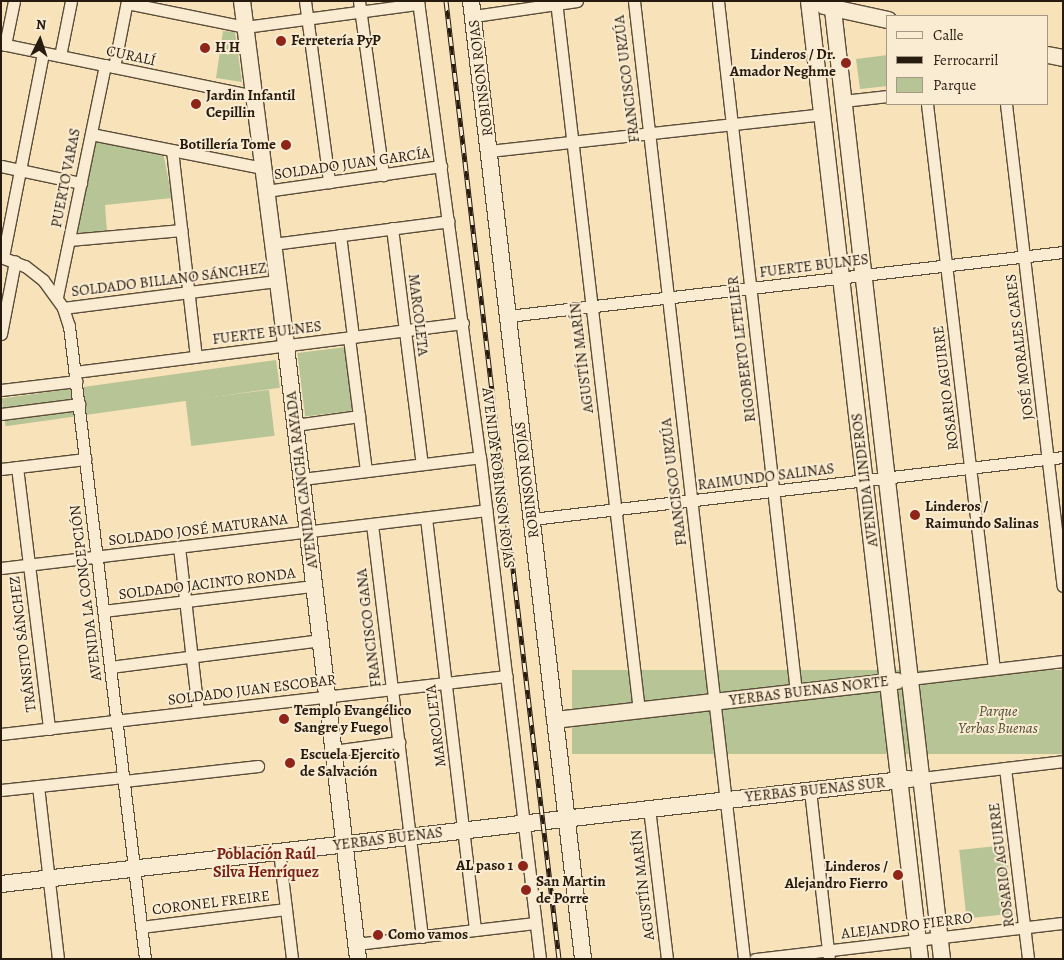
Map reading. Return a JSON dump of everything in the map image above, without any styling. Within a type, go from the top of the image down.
[{"type":"street","points":[[3,44],[14,1]]},
{"type":"street","points":[[60,56],[71,1]]},
{"type":"street","name":"AVENIDA CANCHA RAYADA","points":[[242,1],[286,346],[357,951]]},
{"type":"street","points":[[305,1],[329,182]]},
{"type":"street","points":[[516,1],[541,6]]},
{"type":"street","points":[[472,9],[541,6],[577,1]]},
{"type":"street","name":"FRANCISCO URZÚA","points":[[634,1],[744,959]]},
{"type":"street","name":"RIGOBERTO LETELIER","points":[[718,1],[796,692]]},
{"type":"street","points":[[127,2],[245,27],[307,18],[360,6],[418,2]]},
{"type":"street","name":"PUERTO VARAS","points":[[60,302],[69,240],[91,134],[127,2]]},
{"type":"street","name":"AVENIDA ROBINSON ROJAS","points":[[418,2],[487,510],[540,959]]},
{"type":"street","points":[[807,2],[832,4],[886,19]]},
{"type":"street","name":"AVENIDA LINDEROS","points":[[807,2],[822,114],[920,959]]},
{"type":"street","name":"AGUSTÍN MARÍN","points":[[556,3],[639,710]]},
{"type":"street","name":"AVENIDA LINDEROS","points":[[832,4],[942,959]]},
{"type":"street","points":[[360,6],[383,175]]},
{"type":"street","name":"ROBINSON ROJAS","points":[[472,9],[583,959]]},
{"type":"street","name":"CURALÍ","points":[[3,44],[254,96]]},
{"type":"street","points":[[2,257],[43,53]]},
{"type":"street","points":[[1049,55],[1063,58]]},
{"type":"street","points":[[843,101],[886,96]]},
{"type":"street","name":"ROSARIO AGUIRRE","points":[[927,105],[994,670]]},
{"type":"street","name":"JOSÉ MORALES CARES","points":[[1006,105],[1063,586]]},
{"type":"street","points":[[489,151],[822,114]]},
{"type":"street","name":"SOLDADO JUAN GARCÍA","points":[[91,134],[263,168]]},
{"type":"street","points":[[172,150],[196,357]]},
{"type":"street","points":[[1,166],[81,183]]},
{"type":"street","name":"SOLDADO JUAN GARCÍA","points":[[266,191],[441,166]]},
{"type":"street","name":"SOLDADO BILLANO SÁNCHEZ","points":[[273,244],[449,221]]},
{"type":"street","name":"MARCOLETA","points":[[392,228],[422,464]]},
{"type":"street","points":[[69,240],[182,230]]},
{"type":"street","points":[[340,235],[366,471]]},
{"type":"street","name":"FUERTE BULNES","points":[[508,316],[1063,252]]},
{"type":"street","name":"AVENIDA LA CONCEPCIÓN","points":[[2,257],[15,261],[34,272],[60,302],[71,336],[145,959]]},
{"type":"street","points":[[1,334],[15,261]]},
{"type":"street","name":"SOLDADO BILLANO SÁNCHEZ","points":[[60,302],[189,292],[278,281]]},
{"type":"street","name":"FUERTE BULNES","points":[[1,390],[196,357],[463,323]]},
{"type":"street","points":[[1,414],[79,404]]},
{"type":"street","points":[[295,425],[359,416]]},
{"type":"street","points":[[302,479],[480,457]]},
{"type":"street","name":"RAIMUNDO SALINAS","points":[[532,519],[1063,457]]},
{"type":"street","points":[[1,469],[85,460]]},
{"type":"street","name":"TRÁNSITO SÁNCHEZ","points":[[18,467],[48,729]]},
{"type":"street","name":"SOLDADO JOSÉ MATURANA","points":[[1,568],[487,510]]},
{"type":"street","name":"MARCOLETA","points":[[426,518],[476,930]]},
{"type":"street","name":"FRANCISCO GANA","points":[[372,524],[422,936]]},
{"type":"street","points":[[179,547],[198,711]]},
{"type":"street","name":"SOLDADO JACINTO RONDA","points":[[103,611],[314,586]]},
{"type":"street","points":[[110,667],[321,640]]},
{"type":"street","name":"YERBAS BUENAS NORTE","points":[[555,720],[1063,661]]},
{"type":"street","name":"SOLDADO JUAN ESCOBAR","points":[[1,734],[507,676]]},
{"type":"street","points":[[334,751],[398,742]]},
{"type":"street","name":"YERBAS BUENAS SUR","points":[[567,817],[1063,761]]},
{"type":"street","points":[[1,790],[258,766]]},
{"type":"street","name":"ROSARIO AGUIRRE","points":[[1005,768],[1028,959]]},
{"type":"street","points":[[38,786],[58,959]]},
{"type":"street","points":[[810,790],[828,955]]},
{"type":"street","name":"AGUSTÍN MARÍN","points":[[649,808],[667,959]]},
{"type":"street","name":"YERBAS BUENAS","points":[[1,884],[567,817]]},
{"type":"street","points":[[279,851],[292,959]]},
{"type":"street","name":"CORONEL FREIRE","points":[[141,927],[286,909]]},
{"type":"street","points":[[357,951],[422,936],[536,923]]},
{"type":"street","name":"ALEJANDRO FIERRO","points":[[755,959],[828,955],[939,937],[1063,923]]},
{"type":"green space","points":[[223,31],[235,32],[242,82],[216,78]]},
{"type":"green space","points":[[886,55],[886,86],[860,89],[856,59]]},
{"type":"green space","points":[[95,138],[163,152],[172,198],[105,205],[107,232],[76,236]]},
{"type":"green space","points":[[346,347],[354,411],[305,416],[297,353]]},
{"type":"green space","points":[[276,360],[280,388],[6,426],[2,399]]},
{"type":"green space","points":[[269,390],[275,436],[191,446],[186,400]]},
{"type":"green space","name":"Parque Yerbas Buenas","points":[[572,670],[1063,670],[1063,754],[572,754]]},
{"type":"green space","points":[[1006,845],[1013,914],[966,919],[959,850]]},
{"type":"railway","points":[[446,1],[559,959]]},
{"type":"place","name":"Ferretería PyP","points":[[281,41]]},
{"type":"place","name":"H H","points":[[205,48]]},
{"type":"place","name":"Linderos / Dr. Amador Neghme","points":[[846,63]]},
{"type":"place","name":"Jardin Infantil Cepillin","points":[[196,104]]},
{"type":"place","name":"Botillería Tome","points":[[286,145]]},
{"type":"place","name":"Linderos / Raimundo Salinas","points":[[915,515]]},
{"type":"place","name":"Templo Evangélico Sangre y Fuego","points":[[284,719]]},
{"type":"place","name":"Escuela Ejercito de Salvación","points":[[290,763]]},
{"type":"place","name":"AL paso 1","points":[[523,866]]},
{"type":"place","name":"Linderos / Alejandro Fierro","points":[[898,875]]},
{"type":"place","name":"San Martin de Porre","points":[[526,890]]},
{"type":"place","name":"Como vamos","points":[[378,935]]},
{"type":"district","name":"Población Raúl Silva Henríquez","points":[[266,863]]}]
